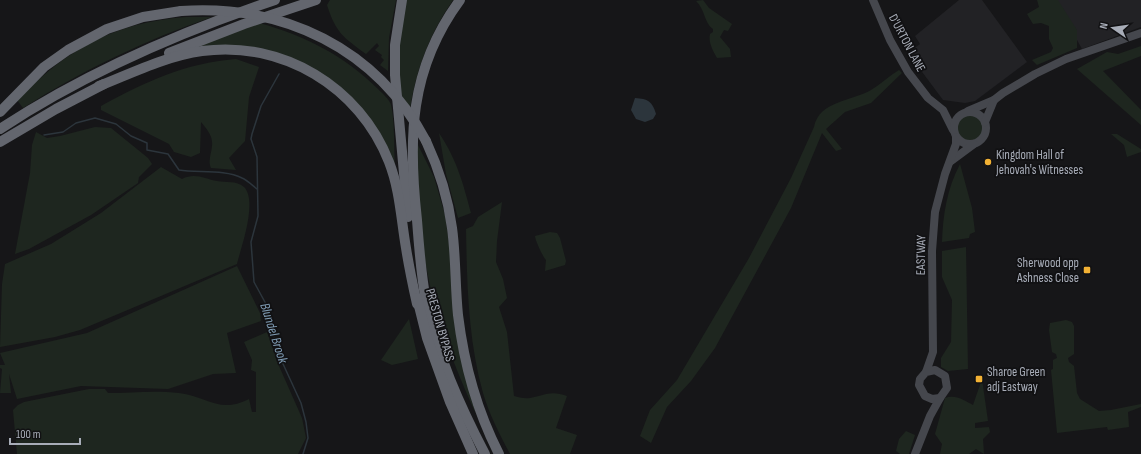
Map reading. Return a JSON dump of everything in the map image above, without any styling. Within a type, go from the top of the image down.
[{"type":"highway","points":[[0,129],[73,86],[129,58],[198,28],[275,0]]},
{"type":"highway","points":[[0,142],[99,86],[164,55],[244,24],[316,0]]},
{"type":"highway","name":"PRESTON BYPASS","points":[[402,0],[397,24],[395,64],[401,150],[422,304],[450,402],[472,454]]},
{"type":"highway","name":"PRESTON BYPASS","points":[[422,304],[418,231],[412,164],[412,131],[423,74],[437,35],[460,0]]},
{"type":"highway","points":[[0,112],[44,67],[94,36],[107,29],[143,17],[181,11],[216,10],[253,14],[291,24],[325,39],[356,58],[390,88],[402,102],[426,141],[442,180],[452,227],[458,316],[469,374],[485,423],[499,454]]},
{"type":"highway","points":[[99,86],[176,57],[202,51],[226,50],[262,53],[291,62],[329,83],[354,104],[369,122],[390,164],[399,200],[406,249],[422,304],[451,381],[485,454]]},
{"type":"highway","points":[[422,304],[475,423],[492,454]]},
{"type":"main road","name":"D'URTON LANE","points":[[872,0],[890,40],[908,72],[928,98],[943,110],[955,133]]},
{"type":"main road","points":[[974,144],[962,142],[955,133],[957,117],[967,111],[994,100],[1003,92],[1066,59],[1141,32]]},
{"type":"main road","points":[[985,122],[994,100]]},
{"type":"main road","points":[[943,110],[957,113],[967,111],[979,114],[985,122],[986,127],[984,137],[951,161]]},
{"type":"main road","name":"EASTWAY","points":[[915,454],[930,416],[940,398],[946,392],[948,384],[945,376],[939,371],[933,352],[932,252],[935,212],[945,174],[956,144],[955,133]]},
{"type":"main road","name":"EASTWAY","points":[[930,416],[928,398],[922,394],[919,385],[921,377],[926,372],[933,352]]},
{"type":"main road","points":[[926,372],[939,371]]},
{"type":"main road","points":[[928,398],[940,398]]},
{"type":"shaded area","points":[[330,0],[396,0],[389,38],[388,71],[380,65],[384,60],[381,57],[382,55],[375,50],[379,46],[377,43],[366,54],[341,34],[330,14],[327,5]]},
{"type":"shaded area","points":[[405,0],[453,0],[437,25],[425,52],[416,80],[410,109],[400,96],[399,33]]},
{"type":"shaded area","points":[[703,0],[709,8],[732,24],[728,31],[724,30],[720,37],[730,49],[731,57],[717,58],[714,52],[710,43],[710,34],[713,32],[713,29],[696,1]]},
{"type":"shaded area","points":[[959,0],[982,0],[1027,62],[975,101],[965,103],[943,100],[908,53],[920,44],[915,36]]},
{"type":"shaded area","points":[[1037,0],[1058,0],[1077,30],[1077,48],[1037,65],[1032,60],[1051,52],[1053,48],[1049,39],[1049,26],[1041,23],[1033,24],[1027,14],[1039,7]]},
{"type":"shaded area","points":[[1055,0],[1141,0],[1141,27],[1082,49]]},
{"type":"shaded area","points":[[186,17],[212,17],[187,26],[115,57],[68,81],[23,108],[17,100],[55,66],[73,53],[113,32],[160,20]]},
{"type":"shaded area","points":[[259,23],[308,40],[323,48],[352,66],[386,97],[390,103],[394,128],[395,169],[382,139],[302,63],[193,48]]},
{"type":"shaded area","points":[[1141,46],[1141,56],[1103,71],[1141,110],[1141,125],[1077,69],[1107,52],[1118,54]]},
{"type":"shaded area","points":[[236,59],[259,67],[249,97],[245,141],[229,158],[236,170],[211,168],[210,162],[212,139],[201,122],[200,153],[191,157],[174,152],[169,144],[101,110],[101,106],[133,89],[166,75],[182,69],[217,61]]},
{"type":"shaded area","points":[[899,70],[902,73],[871,103],[845,112],[826,129],[842,149],[836,151],[822,133],[791,208],[715,348],[691,381],[667,407],[651,443],[640,436],[650,410],[677,380],[749,258],[791,178],[817,118],[829,107],[871,90]]},
{"type":"shaded area","points":[[635,98],[643,99],[651,103],[656,114],[653,119],[645,122],[636,119],[631,110]]},
{"type":"shaded area","points":[[970,115],[979,119],[983,128],[979,137],[970,141],[961,137],[957,128],[961,119]]},
{"type":"shaded area","points":[[95,127],[111,128],[148,158],[152,164],[139,177],[138,183],[91,215],[29,249],[15,254],[30,173],[32,145],[36,132],[47,138]]},
{"type":"shaded area","points":[[439,133],[455,162],[471,213],[458,218],[446,174]]},
{"type":"shaded area","points":[[1111,134],[1117,134],[1141,149],[1141,152],[1127,157],[1124,145]]},
{"type":"shaded area","points":[[416,141],[434,177],[445,215],[472,402],[478,418],[448,347],[433,298],[423,248],[420,223]]},
{"type":"shaded area","points":[[960,164],[972,208],[975,232],[970,234],[969,238],[942,242],[946,202]]},
{"type":"shaded area","points":[[161,167],[182,179],[196,176],[234,183],[244,187],[248,194],[249,213],[245,236],[237,264],[80,330],[55,337],[0,347],[2,284],[5,264],[51,244],[101,213]]},
{"type":"shaded area","points":[[502,202],[496,262],[503,279],[507,298],[499,307],[507,332],[514,396],[528,398],[544,394],[557,393],[567,396],[556,428],[577,435],[570,454],[510,454],[485,401],[478,373],[471,332],[466,229],[473,226],[478,217]]},
{"type":"shaded area","points":[[550,232],[557,233],[560,238],[566,261],[565,265],[545,271],[546,260],[539,248],[535,236]]},
{"type":"shaded area","points":[[966,247],[968,369],[948,371],[941,367],[941,358],[951,342],[952,300],[942,277],[942,251]]},
{"type":"shaded area","points":[[237,266],[260,313],[261,321],[227,333],[236,373],[213,374],[168,389],[81,386],[17,399],[9,374],[11,393],[0,393],[2,369],[0,368],[0,365],[5,365],[0,353],[87,333]]},
{"type":"shaded area","points":[[409,319],[418,359],[392,365],[381,360]]},
{"type":"shaded area","points":[[1066,320],[1072,322],[1074,326],[1074,354],[1068,358],[1069,362],[1074,366],[1077,393],[1080,399],[1099,411],[1141,404],[1141,407],[1128,412],[1129,427],[1108,430],[1107,427],[1057,433],[1051,370],[1053,369],[1053,360],[1057,358],[1056,354],[1052,352],[1049,330],[1050,323]]},
{"type":"shaded area","points":[[267,332],[279,366],[302,418],[306,438],[298,454],[17,454],[13,410],[18,405],[24,402],[89,389],[105,389],[108,393],[179,393],[222,405],[239,403],[249,399],[252,412],[256,412],[256,372],[251,370],[252,360],[244,342]]},
{"type":"shaded area","points":[[982,379],[988,421],[975,423],[975,428],[989,427],[990,432],[983,439],[984,454],[976,449],[969,454],[940,454],[942,444],[935,434],[945,398],[956,397],[973,405]]},
{"type":"shaded area","points":[[906,431],[915,435],[909,454],[900,454],[896,451],[899,439]]},
{"type":"waterway","name":"Blundel Brook","points":[[279,74],[261,106],[251,139],[257,157],[258,216],[251,242],[254,282],[266,304],[278,353],[301,403],[306,422],[308,438],[303,454]]},
{"type":"waterway","points":[[44,135],[63,132],[76,123],[95,118],[116,124],[131,136],[147,143],[147,150],[168,154],[179,170],[228,173],[246,180],[257,189]]},
{"type":"place","name":"Kingdom Hall of Jehovah's Witnesses","points":[[988,162]]},
{"type":"place","name":"Sherwood opp Ashness Close","points":[[1087,270]]},
{"type":"place","name":"Sharoe Green adj Eastway","points":[[979,379]]}]
